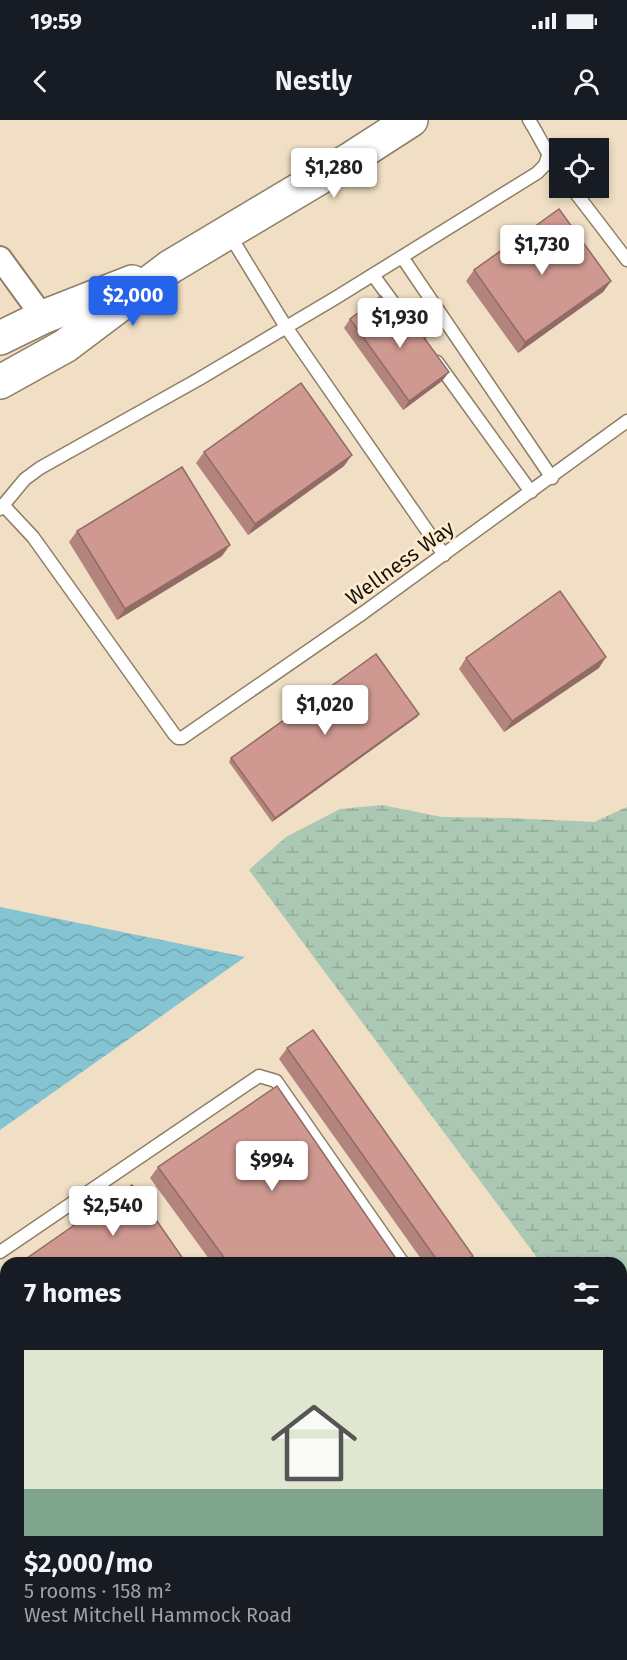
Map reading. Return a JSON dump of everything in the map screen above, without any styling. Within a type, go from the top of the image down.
[{"type":"main road","points":[[0,382],[65,346],[170,267],[411,120]]},
{"type":"main road","points":[[0,338],[43,317],[170,267]]},
{"type":"street","points":[[0,258],[43,317]]},
{"type":"lane","points":[[2,507],[25,479],[40,468],[286,327],[537,172],[545,165],[548,156],[543,142],[529,120]]},
{"type":"lane","points":[[580,198],[627,260]]},
{"type":"lane","points":[[228,232],[286,327],[444,555]]},
{"type":"lane","points":[[402,257],[552,478]]},
{"type":"lane","points":[[373,275],[531,492]]},
{"type":"lane","name":"Wellness Way","points":[[2,507],[33,537],[174,734],[182,738],[444,555],[627,421]]},
{"type":"lane","points":[[0,1252],[259,1076],[276,1081],[399,1257]]},
{"type":"green space","points":[[382,805],[442,817],[594,822],[627,807],[627,1257],[537,1257],[249,870],[286,837],[340,809]]},
{"type":"water","points":[[0,907],[245,957],[0,1130]]},
{"type":"building","points":[[559,209],[611,281],[525,342],[474,270]]},
{"type":"building","points":[[381,296],[406,330],[414,324],[449,372],[409,401],[350,319]]},
{"type":"building","points":[[301,383],[352,455],[255,524],[204,452]]},
{"type":"building","points":[[182,467],[230,545],[125,609],[77,531]]},
{"type":"building","points":[[560,591],[606,657],[512,721],[466,658]]},
{"type":"building","points":[[376,654],[419,714],[275,818],[231,758]]},
{"type":"building","points":[[313,1030],[473,1256],[435,1257],[287,1048]]},
{"type":"building","points":[[277,1086],[395,1257],[224,1257],[158,1167]]},
{"type":"building","points":[[132,1185],[182,1257],[29,1257]]}]
